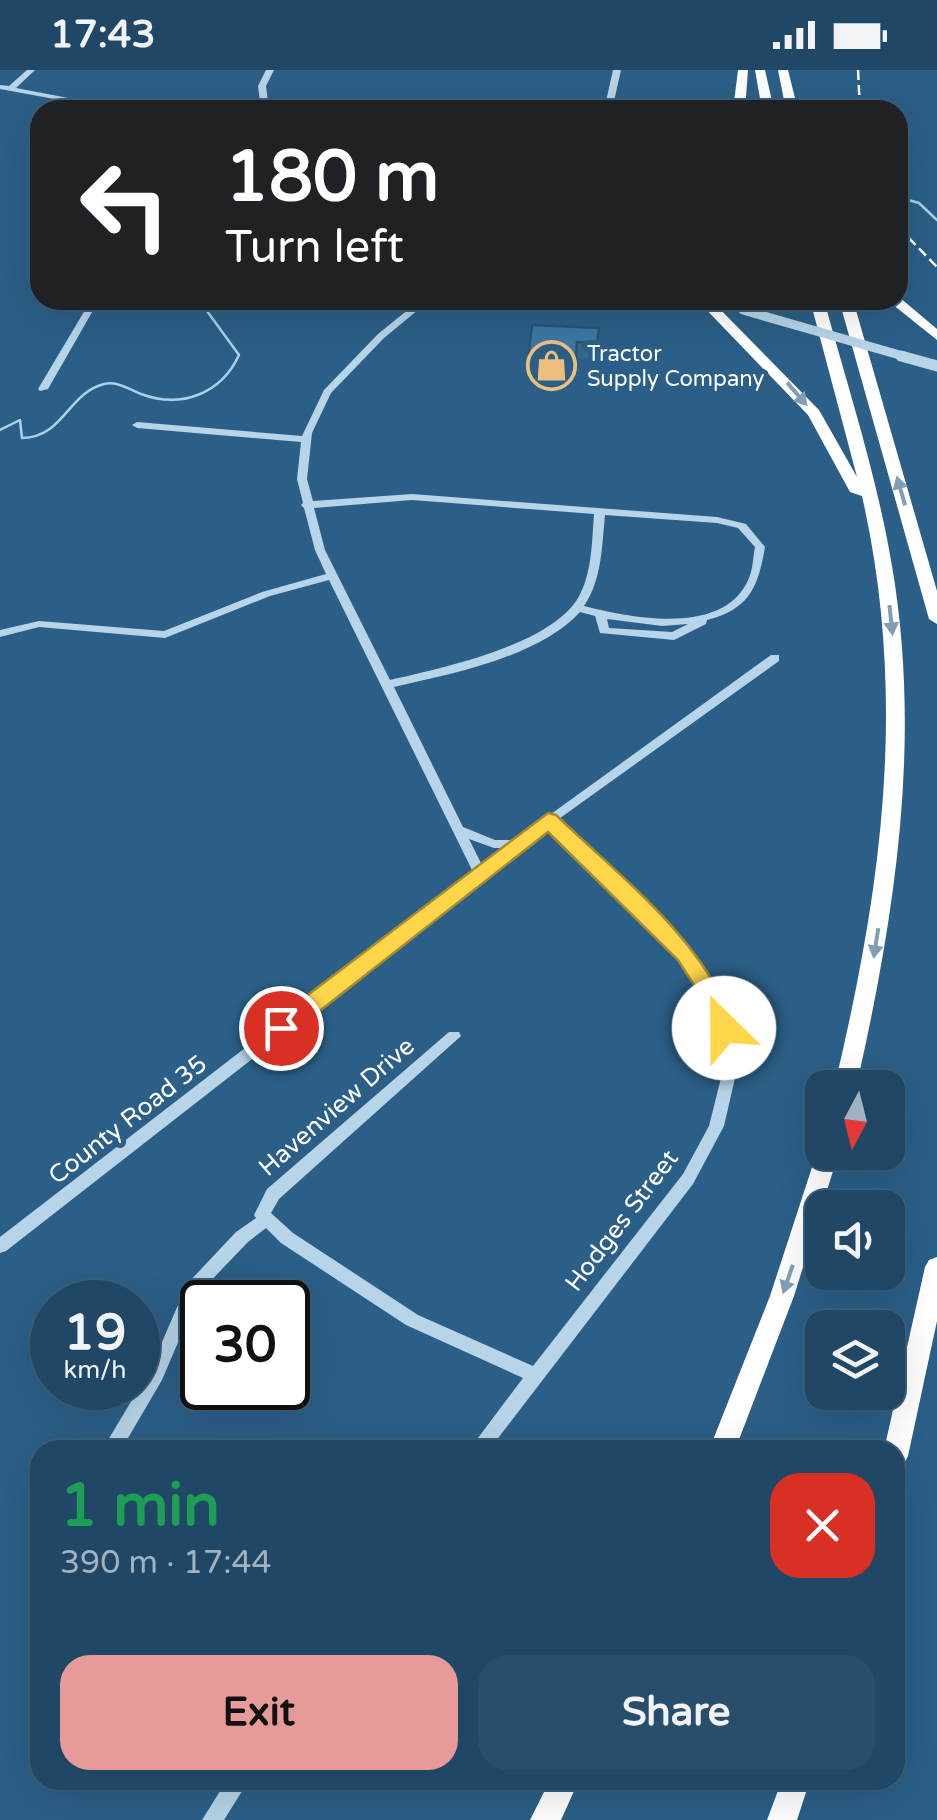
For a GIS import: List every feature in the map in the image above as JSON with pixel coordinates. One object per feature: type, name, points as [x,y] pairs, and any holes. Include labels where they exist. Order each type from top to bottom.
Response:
[{"type":"highway","points":[[740,100],[743,70]]},
{"type":"highway","points":[[760,70],[766,100]]},
{"type":"highway","points":[[783,70],[790,100]]},
{"type":"highway","points":[[715,310],[792,388],[824,428],[860,494],[884,570]]},
{"type":"highway","points":[[819,310],[884,570],[895,668],[891,837],[869,986],[850,1070]]},
{"type":"highway","points":[[849,310],[937,619]]},
{"type":"highway","points":[[906,310],[937,336]]},
{"type":"highway","points":[[726,1440],[782,1296],[822,1170]]},
{"type":"highway","points":[[899,1440],[937,1267]]},
{"type":"highway","points":[[545,1820],[560,1790]]},
{"type":"highway","points":[[782,1820],[792,1790]]},
{"type":"street","points":[[10,88],[32,70]]},
{"type":"street","points":[[264,100],[262,86],[270,70]]},
{"type":"street","points":[[610,100],[617,70]]},
{"type":"street","points":[[0,87],[74,100]]},
{"type":"street","points":[[42,390],[89,310]]},
{"type":"street","points":[[415,310],[337,380],[313,415],[305,439],[302,478],[306,505],[332,576],[480,874]]},
{"type":"street","points":[[743,310],[937,366]]},
{"type":"street","points":[[138,425],[305,439]]},
{"type":"street","points":[[306,505],[376,496],[728,521],[753,535],[760,547],[760,567],[733,610],[661,636],[604,632],[601,614],[576,607]]},
{"type":"street","points":[[386,684],[497,654],[550,631],[585,598],[600,511]]},
{"type":"street","points":[[0,634],[39,624],[165,635],[266,594],[332,576]]},
{"type":"street","name":"County Road 35","points":[[0,1246],[548,820],[775,658]]},
{"type":"street","name":"Hodges Street","points":[[486,1440],[701,1159],[722,1110],[729,1061],[719,1013],[686,954],[548,820]]},
{"type":"street","points":[[458,830],[484,842],[518,844]]},
{"type":"street","name":"Havenview Drive","points":[[118,1440],[156,1375],[193,1289],[242,1237],[266,1220],[263,1211],[273,1194],[454,1036]]},
{"type":"street","points":[[266,1220],[412,1320],[536,1376]]},
{"type":"street","points":[[212,1820],[232,1790]]},
{"type":"building","points":[[532,325],[599,328],[597,343],[577,342],[576,360],[528,358]]},
{"type":"waterway","points":[[908,200],[919,203],[937,220]]},
{"type":"waterway","points":[[0,430],[20,420],[22,438],[36,436],[47,431],[82,396],[109,383],[171,400],[185,399],[211,388],[222,380],[239,355],[206,310]]},
{"type":"railway","points":[[858,70],[860,100]]},
{"type":"railway","points":[[908,237],[937,267]]},
{"type":"place","name":"Tractor Supply Company","points":[[552,366]]},
{"type":"route","points":[[281,1028],[548,820],[686,954],[709,989],[724,1028]]}]
